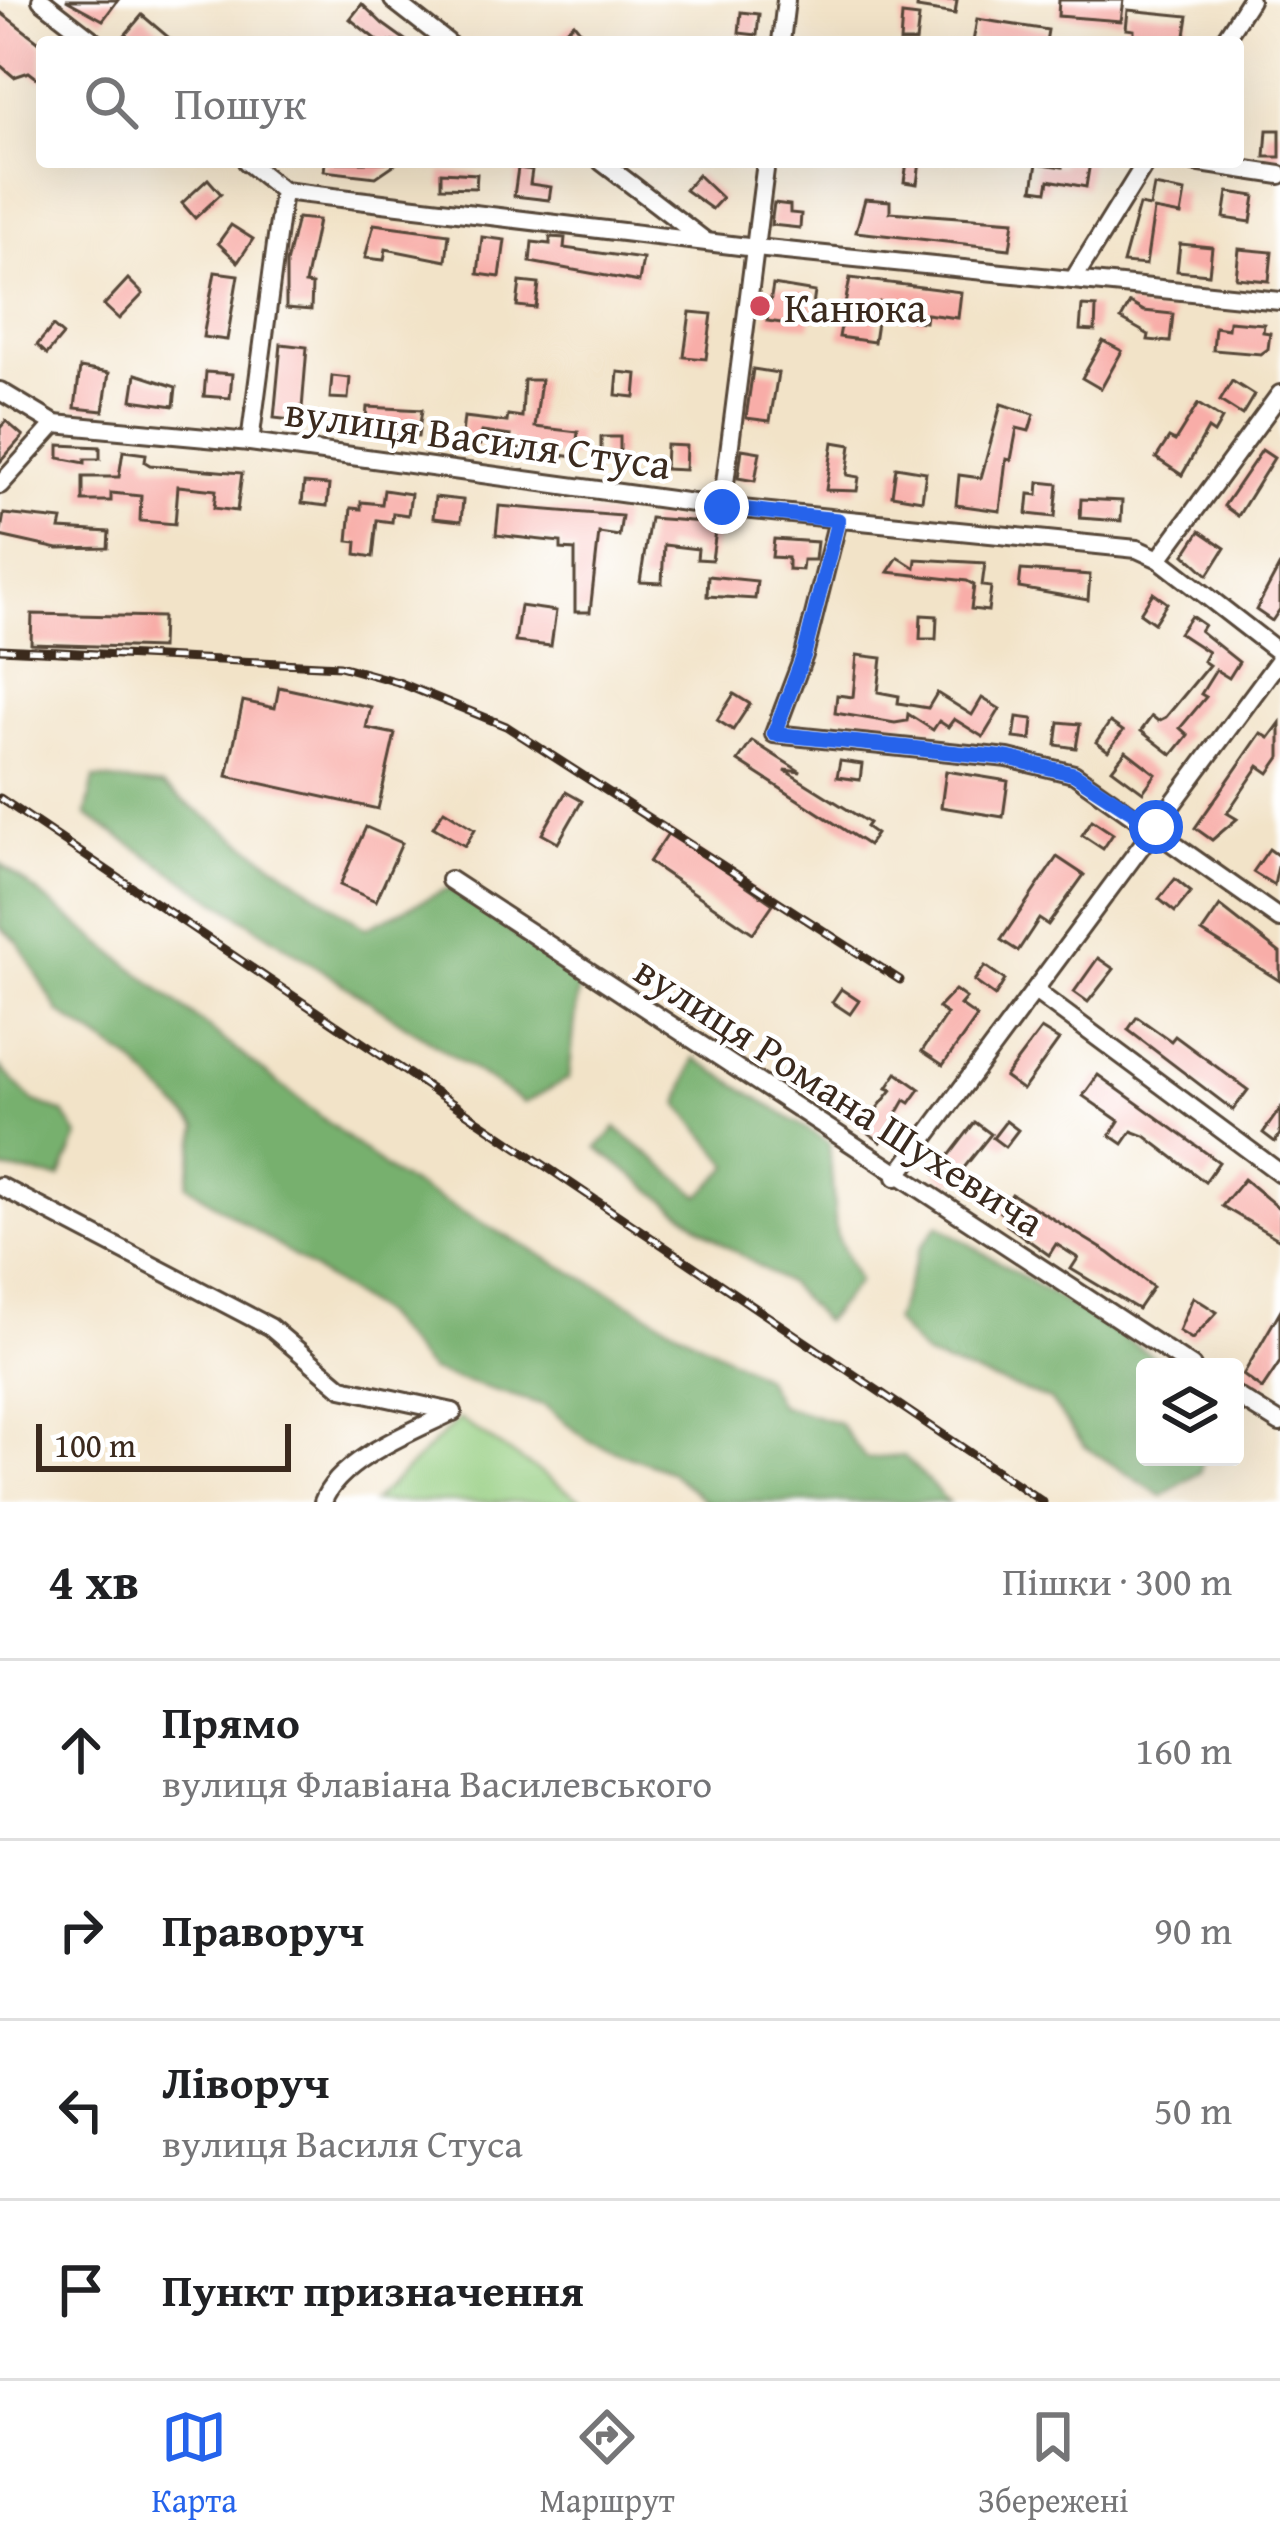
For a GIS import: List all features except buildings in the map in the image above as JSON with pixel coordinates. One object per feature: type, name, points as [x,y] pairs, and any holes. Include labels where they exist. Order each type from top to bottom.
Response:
[{"type":"street","points":[[41,0],[86,36]]},
{"type":"street","points":[[393,0],[439,36]]},
{"type":"street","points":[[782,36],[786,0]]},
{"type":"street","points":[[1226,36],[1250,0]]},
{"type":"street","points":[[255,168],[284,191],[756,248],[1280,302]]},
{"type":"street","points":[[610,168],[704,241]]},
{"type":"street","points":[[722,507],[765,168]]},
{"type":"street","points":[[1073,280],[1142,168]]},
{"type":"street","points":[[1234,168],[1280,175]]},
{"type":"street","points":[[250,442],[284,191]]},
{"type":"street","name":"вулиця Василя Стуса","points":[[0,391],[55,424],[250,442],[722,507],[1137,549],[1159,559],[1280,656]]},
{"type":"street","points":[[1159,559],[1280,394]]},
{"type":"street","points":[[0,485],[55,424]]},
{"type":"street","points":[[838,520],[804,655],[774,734],[1030,763],[1074,774],[1156,827],[1280,919]]},
{"type":"street","points":[[896,1178],[1280,656]]},
{"type":"street","name":"вулиця Романа Шухевича","points":[[450,880],[896,1178],[1178,1358]]},
{"type":"street","points":[[1035,991],[1280,1173]]},
{"type":"street","points":[[0,1186],[270,1327],[342,1388],[453,1412],[373,1451],[326,1492],[322,1502]]},
{"type":"street","points":[[1244,1401],[1280,1423]]},
{"type":"green space","points":[[94,778],[162,786],[366,928],[449,888],[579,981],[569,1078],[524,1103],[86,815]]},
{"type":"green space","points":[[0,863],[393,1174],[764,1377],[779,1405],[839,1423],[866,1459],[904,1456],[948,1502],[707,1502],[669,1471],[589,1441],[544,1405],[430,1371],[380,1314],[187,1185],[198,1127],[132,1061],[59,1012],[18,942],[0,927]]},
{"type":"green space","points":[[694,1058],[829,1143],[836,1233],[858,1282],[824,1322],[788,1284],[720,1242],[597,1148],[616,1128],[700,1196],[730,1166],[679,1104]]},
{"type":"green space","points":[[0,1067],[33,1101],[64,1113],[78,1136],[60,1178],[0,1169]]},
{"type":"green space","points":[[938,1225],[1156,1358],[1136,1358],[1136,1466],[1201,1466],[1200,1472],[1162,1496],[1084,1446],[1050,1400],[926,1357],[894,1322],[920,1248]]},
{"type":"green space","points":[[459,1419],[585,1502],[373,1502]]},
{"type":"railway","points":[[0,649],[340,666],[398,682],[506,726],[900,980]]},
{"type":"railway","points":[[0,798],[1043,1502]]},
{"type":"place","name":"Канюка","points":[[760,306]]},
{"type":"route","points":[[722,507],[838,520],[804,655],[774,734],[1008,758],[1074,774],[1156,827]]}]
